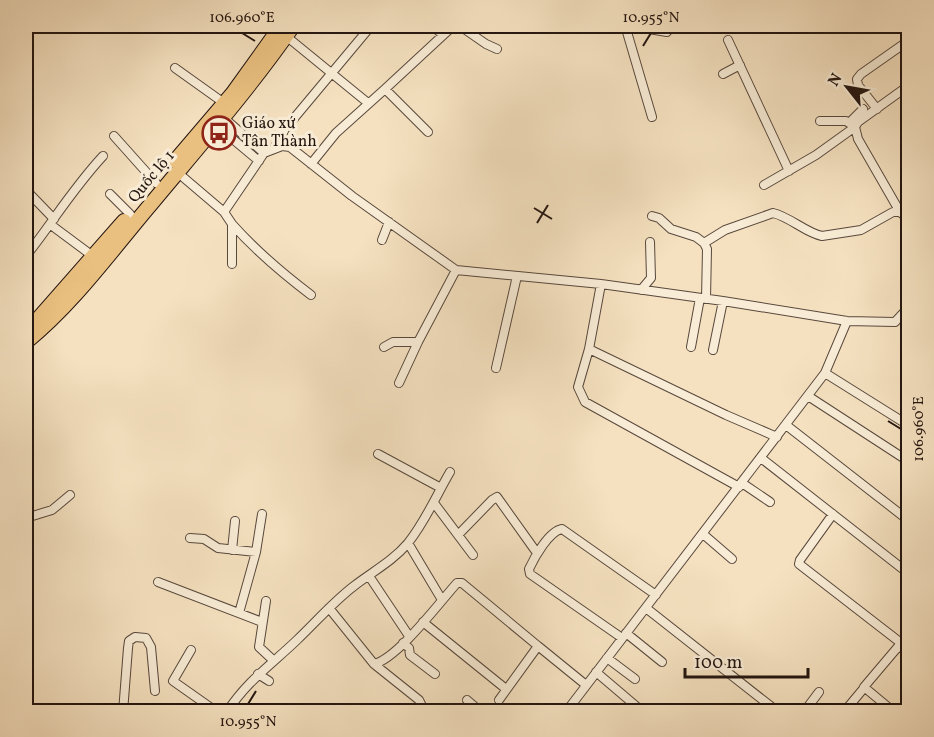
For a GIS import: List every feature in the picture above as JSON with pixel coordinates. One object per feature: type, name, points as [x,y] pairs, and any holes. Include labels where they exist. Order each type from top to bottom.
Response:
[{"type":"highway","name":"Quốc lộ 1","points":[[26,328],[37,320],[94,257],[287,29]]},
{"type":"highway","name":"Quốc lộ 1","points":[[26,342],[46,325],[78,291],[220,122],[264,69],[287,29]]},
{"type":"street","points":[[274,149],[285,129],[371,26]]},
{"type":"street","points":[[433,26],[443,35]]},
{"type":"street","points":[[311,164],[336,133],[453,26]]},
{"type":"street","points":[[460,26],[497,49]]},
{"type":"street","points":[[652,117],[627,32],[631,26],[667,32],[671,26]]},
{"type":"street","points":[[287,29],[368,103]]},
{"type":"street","points":[[728,40],[789,171]]},
{"type":"street","points":[[877,109],[858,85],[857,80],[861,74],[909,41]]},
{"type":"street","points":[[723,74],[740,65]]},
{"type":"street","points":[[175,68],[224,103]]},
{"type":"street","points":[[764,185],[816,154],[852,125],[909,86]]},
{"type":"street","points":[[385,89],[428,132]]},
{"type":"street","points":[[852,125],[863,109]]},
{"type":"street","points":[[820,121],[843,121],[852,125],[858,140],[900,212],[909,219]]},
{"type":"street","points":[[220,122],[264,153]]},
{"type":"street","points":[[220,122],[259,161]]},
{"type":"street","points":[[114,136],[156,183]]},
{"type":"street","points":[[224,212],[264,153],[282,146],[290,147],[456,270],[601,284],[847,321],[895,322],[909,308]]},
{"type":"street","points":[[26,256],[75,188],[103,156]]},
{"type":"street","points":[[177,172],[224,212],[232,224],[275,268],[311,295]]},
{"type":"street","points":[[26,190],[52,222],[94,257]]},
{"type":"street","points":[[110,194],[130,214]]},
{"type":"street","points":[[704,243],[725,230],[772,213],[800,225],[815,235],[822,236],[861,230],[893,212],[900,212]]},
{"type":"street","points":[[652,216],[659,218],[670,229],[696,237],[704,243],[707,249],[703,298],[691,347]]},
{"type":"street","points":[[382,240],[389,222]]},
{"type":"street","points":[[232,224],[232,264]]},
{"type":"street","points":[[641,290],[651,278],[650,242]]},
{"type":"street","points":[[399,383],[456,270]]},
{"type":"street","points":[[496,368],[517,276]]},
{"type":"street","points":[[601,284],[589,349],[578,387],[585,402],[770,502]]},
{"type":"street","points":[[713,350],[723,301]]},
{"type":"street","points":[[566,711],[825,373],[847,321]]},
{"type":"street","points":[[384,347],[393,342],[418,342]]},
{"type":"street","points":[[589,349],[777,437]]},
{"type":"street","points":[[825,373],[909,425]]},
{"type":"street","points":[[808,396],[909,461]]},
{"type":"street","points":[[786,425],[909,520]]},
{"type":"street","points":[[378,454],[441,488]]},
{"type":"street","points":[[761,458],[909,573]]},
{"type":"street","points":[[227,711],[258,674],[329,608],[408,543],[434,503],[450,472]]},
{"type":"street","points":[[26,518],[52,510],[70,495]]},
{"type":"street","points":[[459,535],[497,497],[537,553]]},
{"type":"street","points":[[434,503],[473,555]]},
{"type":"street","points":[[238,613],[256,552],[262,514]]},
{"type":"street","points":[[834,514],[800,560],[800,564],[909,653]]},
{"type":"street","points":[[232,550],[234,521]]},
{"type":"street","points":[[656,595],[562,529],[555,532],[537,553],[529,569],[530,574],[662,662]]},
{"type":"street","points":[[703,534],[732,559]]},
{"type":"street","points":[[190,538],[201,538],[218,548],[256,552]]},
{"type":"street","points":[[408,543],[442,600]]},
{"type":"street","points":[[369,576],[406,639],[410,655],[435,674]]},
{"type":"street","points":[[158,582],[262,622]]},
{"type":"street","points":[[374,664],[384,660],[423,622],[457,583],[462,583],[586,685]]},
{"type":"street","points":[[266,601],[259,647],[273,660]]},
{"type":"street","points":[[329,608],[374,664],[419,700],[422,706],[419,711]]},
{"type":"street","points":[[646,608],[778,711]]},
{"type":"street","points":[[423,622],[506,690]]},
{"type":"street","points":[[844,711],[909,635]]},
{"type":"street","points":[[123,711],[129,641],[135,637],[146,638],[151,647],[155,691]]},
{"type":"street","points":[[499,700],[538,646]]},
{"type":"street","points":[[191,650],[173,681],[217,711]]},
{"type":"street","points":[[608,658],[635,679]]},
{"type":"street","points":[[596,672],[643,711]]},
{"type":"street","points":[[258,674],[269,681]]},
{"type":"street","points":[[864,688],[894,711]]},
{"type":"street","points":[[804,711],[819,692]]},
{"type":"street","points":[[467,700],[481,711]]},
{"type":"place","name":"Giáo xứ Tân Thành","points":[[219,133]]}]
